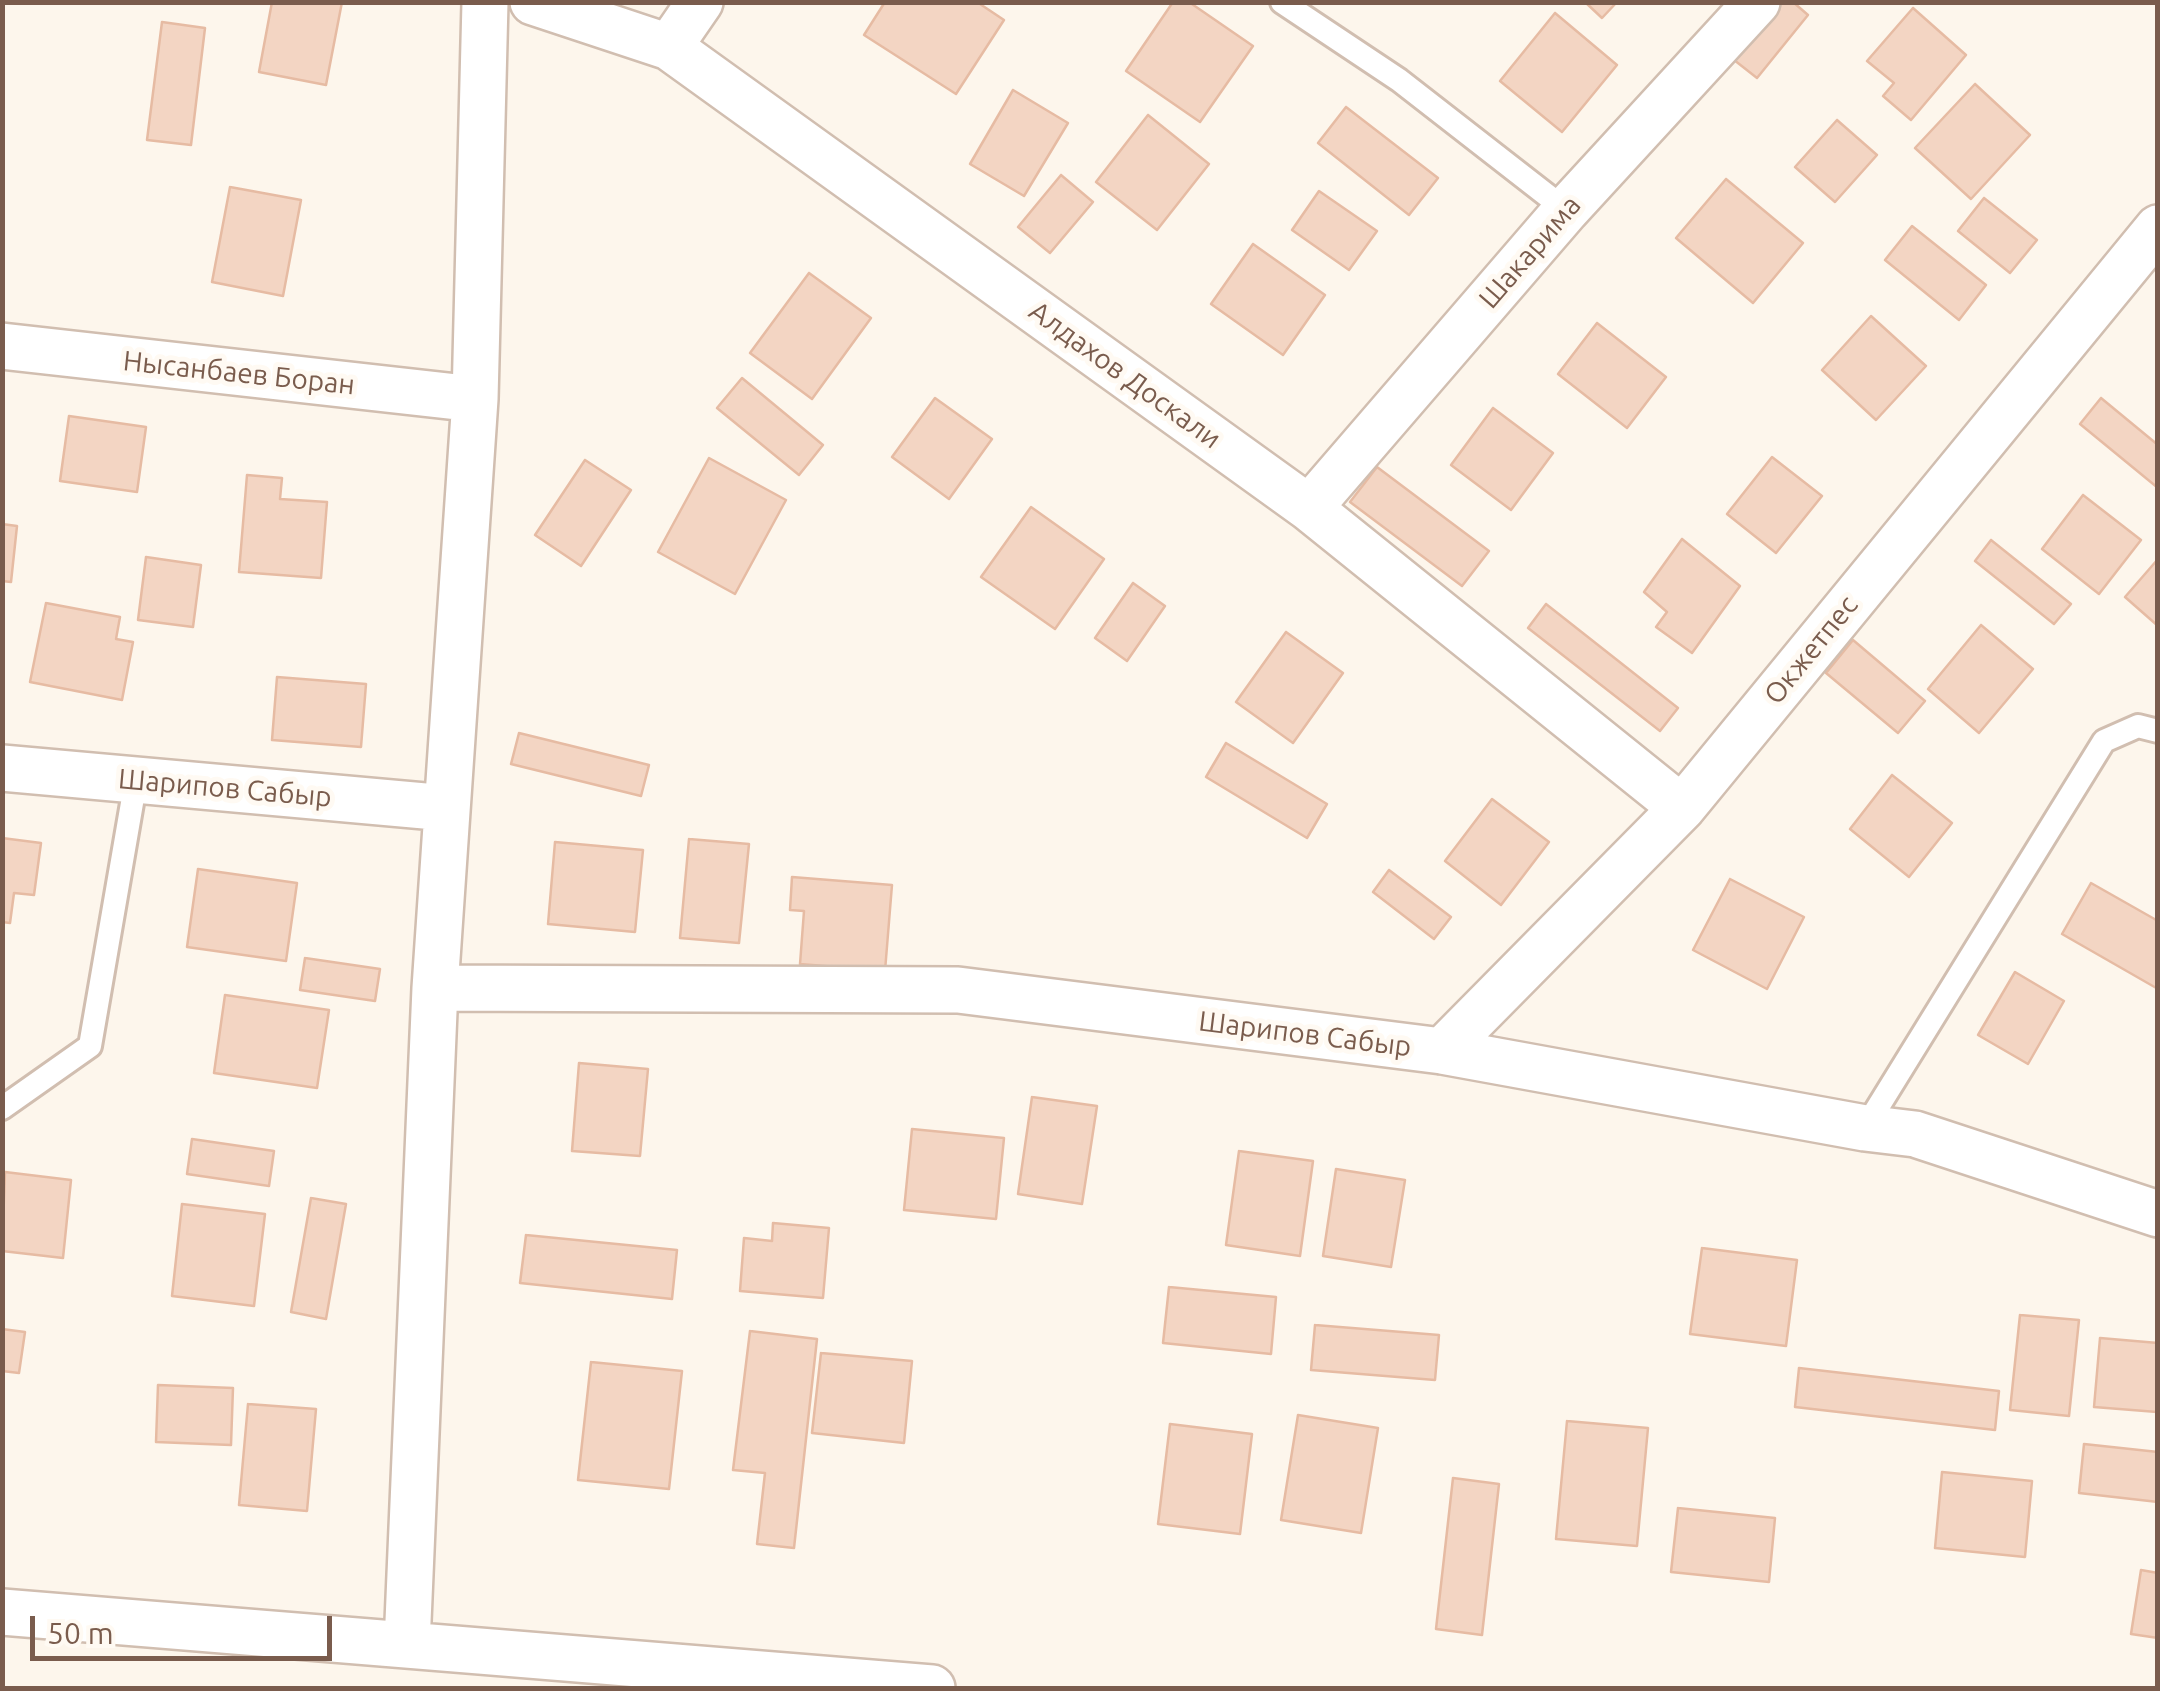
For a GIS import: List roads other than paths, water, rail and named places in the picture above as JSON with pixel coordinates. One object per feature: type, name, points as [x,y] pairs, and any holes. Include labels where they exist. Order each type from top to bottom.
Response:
[{"type":"street","points":[[407,1646],[435,988],[475,399],[485,2]]},
{"type":"street","name":"Алдахов Доскали","points":[[533,2],[669,47],[1309,508],[1682,808]]},
{"type":"street","points":[[669,47],[700,2]]},
{"type":"street","name":"Шакарима","points":[[1309,508],[1566,210],[1757,2]]},
{"type":"street","name":"Окжетпес","points":[[1442,1052],[1682,808],[2158,228]]},
{"type":"street","name":"Нысанбаев Боран","points":[[2,346],[475,399]]},
{"type":"street","name":"Шарипов Сабыр","points":[[2,768],[446,808]]},
{"type":"street","name":"Шарипов Сабыр","points":[[435,988],[958,990],[1442,1052],[1914,1134],[2158,1214]]},
{"type":"street","points":[[2,1612],[932,1688]]},
{"type":"lane","points":[[1282,2],[1398,80],[1566,210]]},
{"type":"lane","points":[[1865,1128],[2104,741],[2138,726],[2158,731]]},
{"type":"lane","points":[[2,1108],[90,1046],[136,780]]}]
